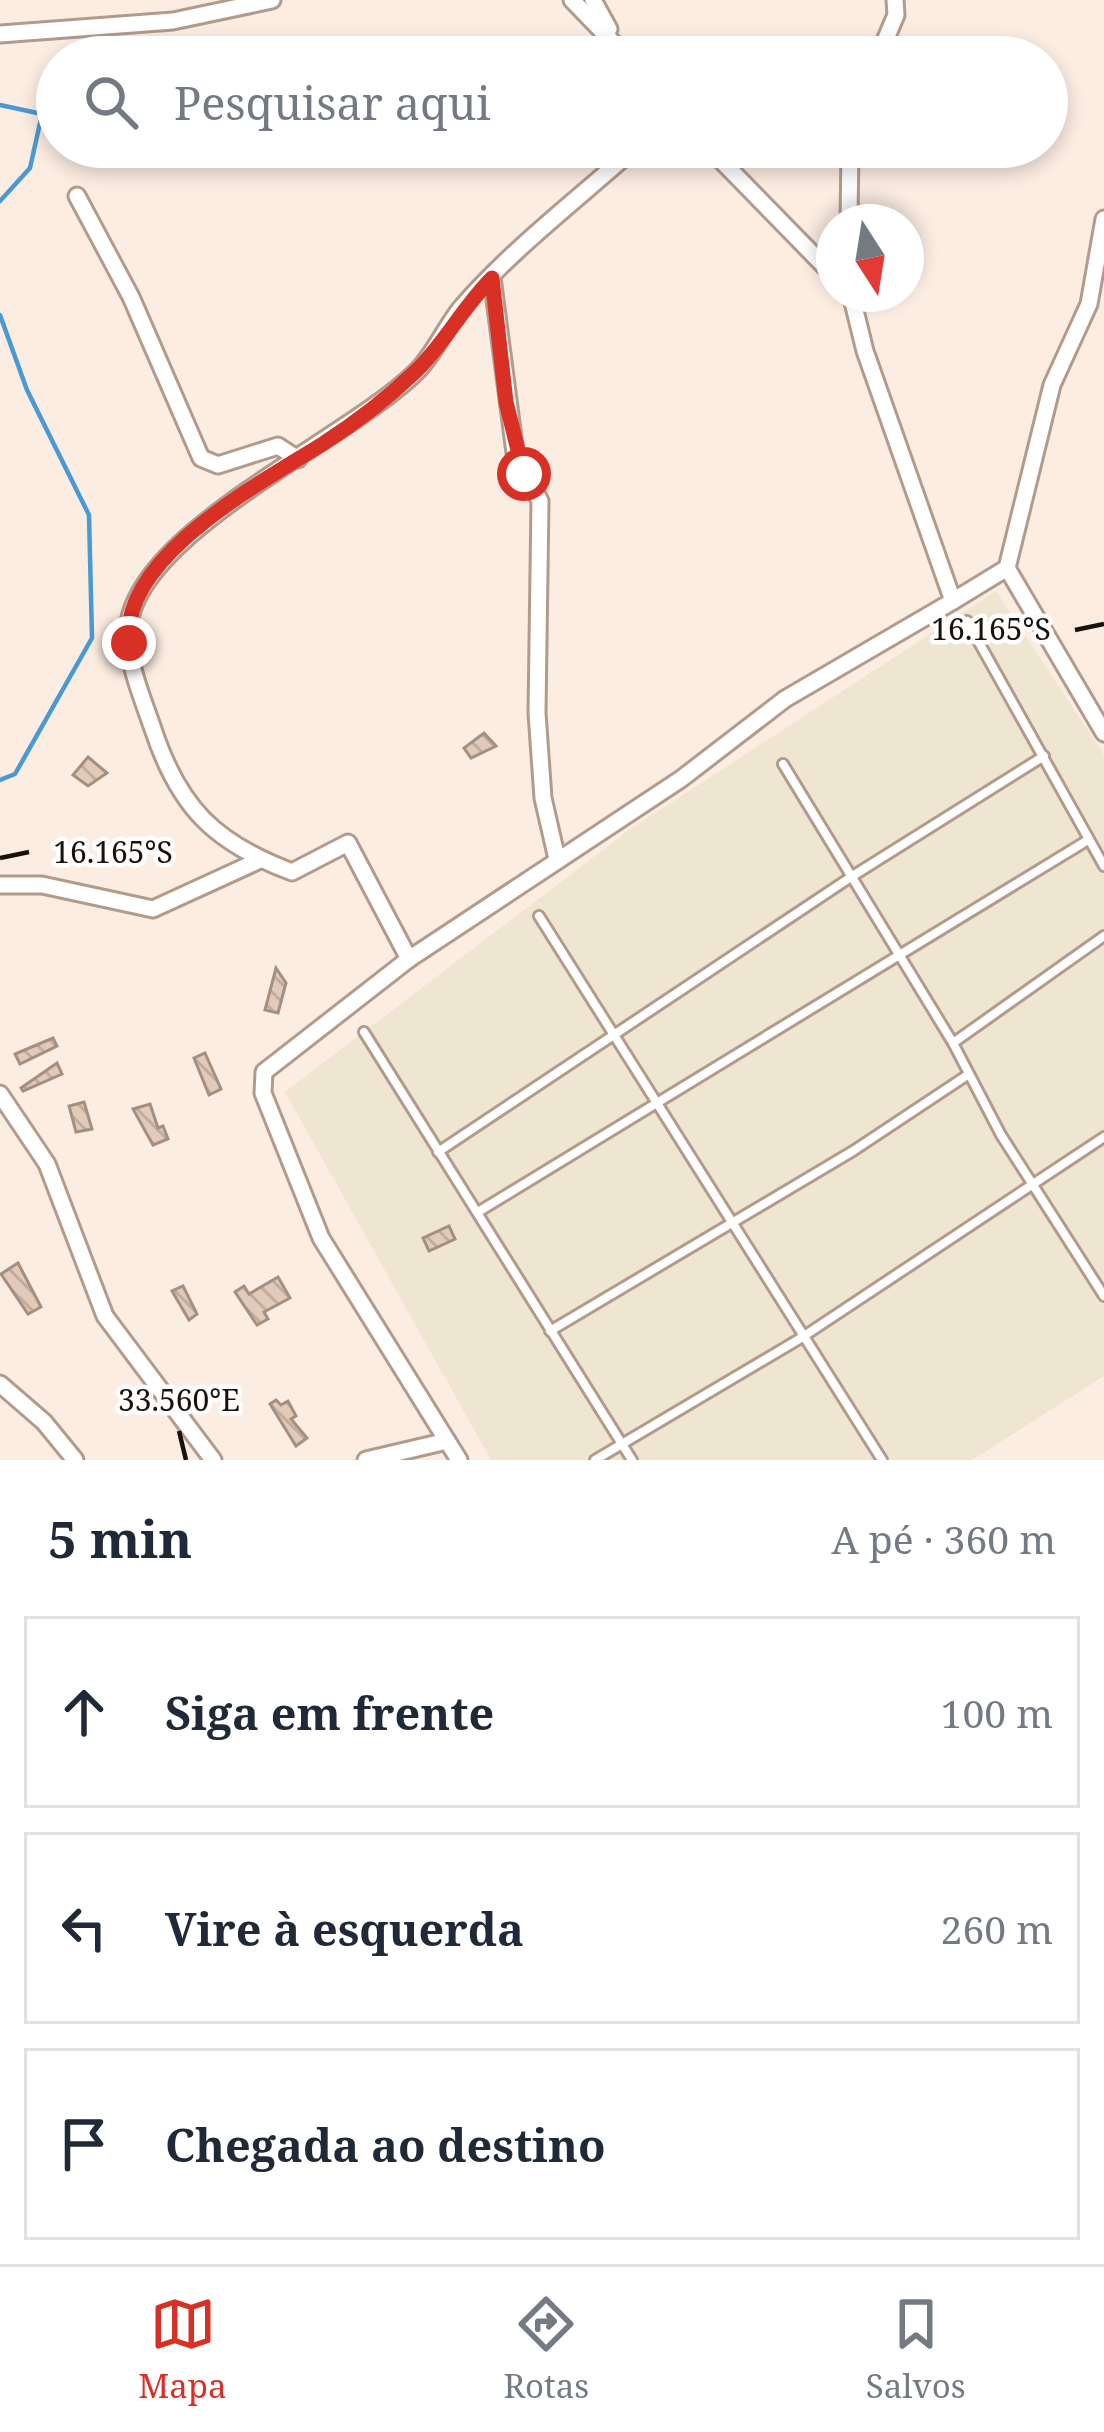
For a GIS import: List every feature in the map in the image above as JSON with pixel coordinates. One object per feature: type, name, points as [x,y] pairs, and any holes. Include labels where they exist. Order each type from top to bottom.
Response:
[{"type":"street","points":[[1,34],[173,21],[272,0]]},
{"type":"street","points":[[572,0],[608,36]]},
{"type":"street","points":[[593,0],[614,36]]},
{"type":"street","points":[[887,36],[896,15],[896,0]]},
{"type":"street","points":[[410,959],[348,843],[339,843],[292,872],[260,860],[202,824],[158,746],[128,632],[142,596],[170,552],[223,507],[298,459],[420,368],[460,309],[613,168]]},
{"type":"street","points":[[729,168],[816,258]]},
{"type":"street","points":[[849,204],[850,168]]},
{"type":"street","points":[[77,196],[130,297],[201,458],[218,465],[278,446],[298,459]]},
{"type":"street","points":[[1104,225],[1089,304],[1052,385],[1007,568],[1104,733]]},
{"type":"street","points":[[492,278],[515,453],[540,500],[537,713],[543,798],[557,859]]},
{"type":"street","points":[[856,312],[953,601]]},
{"type":"street","points":[[459,1460],[321,1238],[261,1082],[264,1072],[410,959],[681,779],[784,699],[1007,568]]},
{"type":"street","points":[[0,885],[42,885],[153,909],[260,860]]},
{"type":"street","points":[[0,1094],[47,1164],[105,1316],[213,1460]]},
{"type":"street","points":[[0,1384],[44,1422],[75,1460]]},
{"type":"street","points":[[366,1460],[447,1441]]},
{"type":"lane","points":[[967,621],[1104,866]]},
{"type":"lane","points":[[438,1152],[851,877],[1044,756]]},
{"type":"lane","points":[[783,764],[953,1043],[1000,1135],[1034,1180],[1104,1296]]},
{"type":"lane","points":[[478,1212],[1088,840]]},
{"type":"lane","points":[[539,916],[882,1460]]},
{"type":"lane","points":[[953,1043],[1104,936]]},
{"type":"lane","points":[[364,1032],[632,1460]]},
{"type":"lane","points":[[550,1331],[969,1074]]},
{"type":"lane","points":[[595,1460],[801,1338],[1104,1137]]},
{"type":"shaded area","points":[[996,591],[1104,755],[1104,1376],[972,1460],[491,1460],[285,1092],[629,830]]},
{"type":"building","points":[[484,733],[496,746],[471,758],[464,748]]},
{"type":"building","points":[[88,757],[107,773],[88,786],[73,775]]},
{"type":"building","points":[[276,968],[286,983],[278,1013],[265,1010]]},
{"type":"building","points":[[53,1038],[57,1046],[20,1064],[15,1054]]},
{"type":"building","points":[[205,1053],[221,1089],[209,1095],[194,1058]]},
{"type":"building","points":[[57,1063],[62,1074],[23,1091],[21,1088]]},
{"type":"building","points":[[84,1102],[92,1129],[76,1132],[69,1106]]},
{"type":"building","points":[[150,1104],[158,1128],[163,1126],[168,1139],[153,1145],[133,1109]]},
{"type":"building","points":[[449,1226],[455,1239],[429,1251],[423,1238]]},
{"type":"building","points":[[18,1263],[41,1307],[28,1314],[1,1274]]},
{"type":"building","points":[[278,1277],[290,1298],[264,1312],[268,1319],[257,1325],[235,1292],[244,1286],[249,1294]]},
{"type":"building","points":[[183,1286],[197,1314],[189,1320],[172,1291]]},
{"type":"building","points":[[276,1400],[281,1405],[288,1401],[296,1416],[291,1419],[307,1438],[296,1446],[270,1404]]},
{"type":"waterway","points":[[0,105],[36,113]]},
{"type":"waterway","points":[[0,201],[30,168],[36,141]]},
{"type":"waterway","points":[[0,315],[27,390],[89,515],[92,638],[15,774],[0,780]]},
{"type":"route","points":[[129,643],[130,619],[170,552],[206,519],[326,442],[420,368],[460,309],[492,278],[506,402],[515,453],[524,474]]}]
